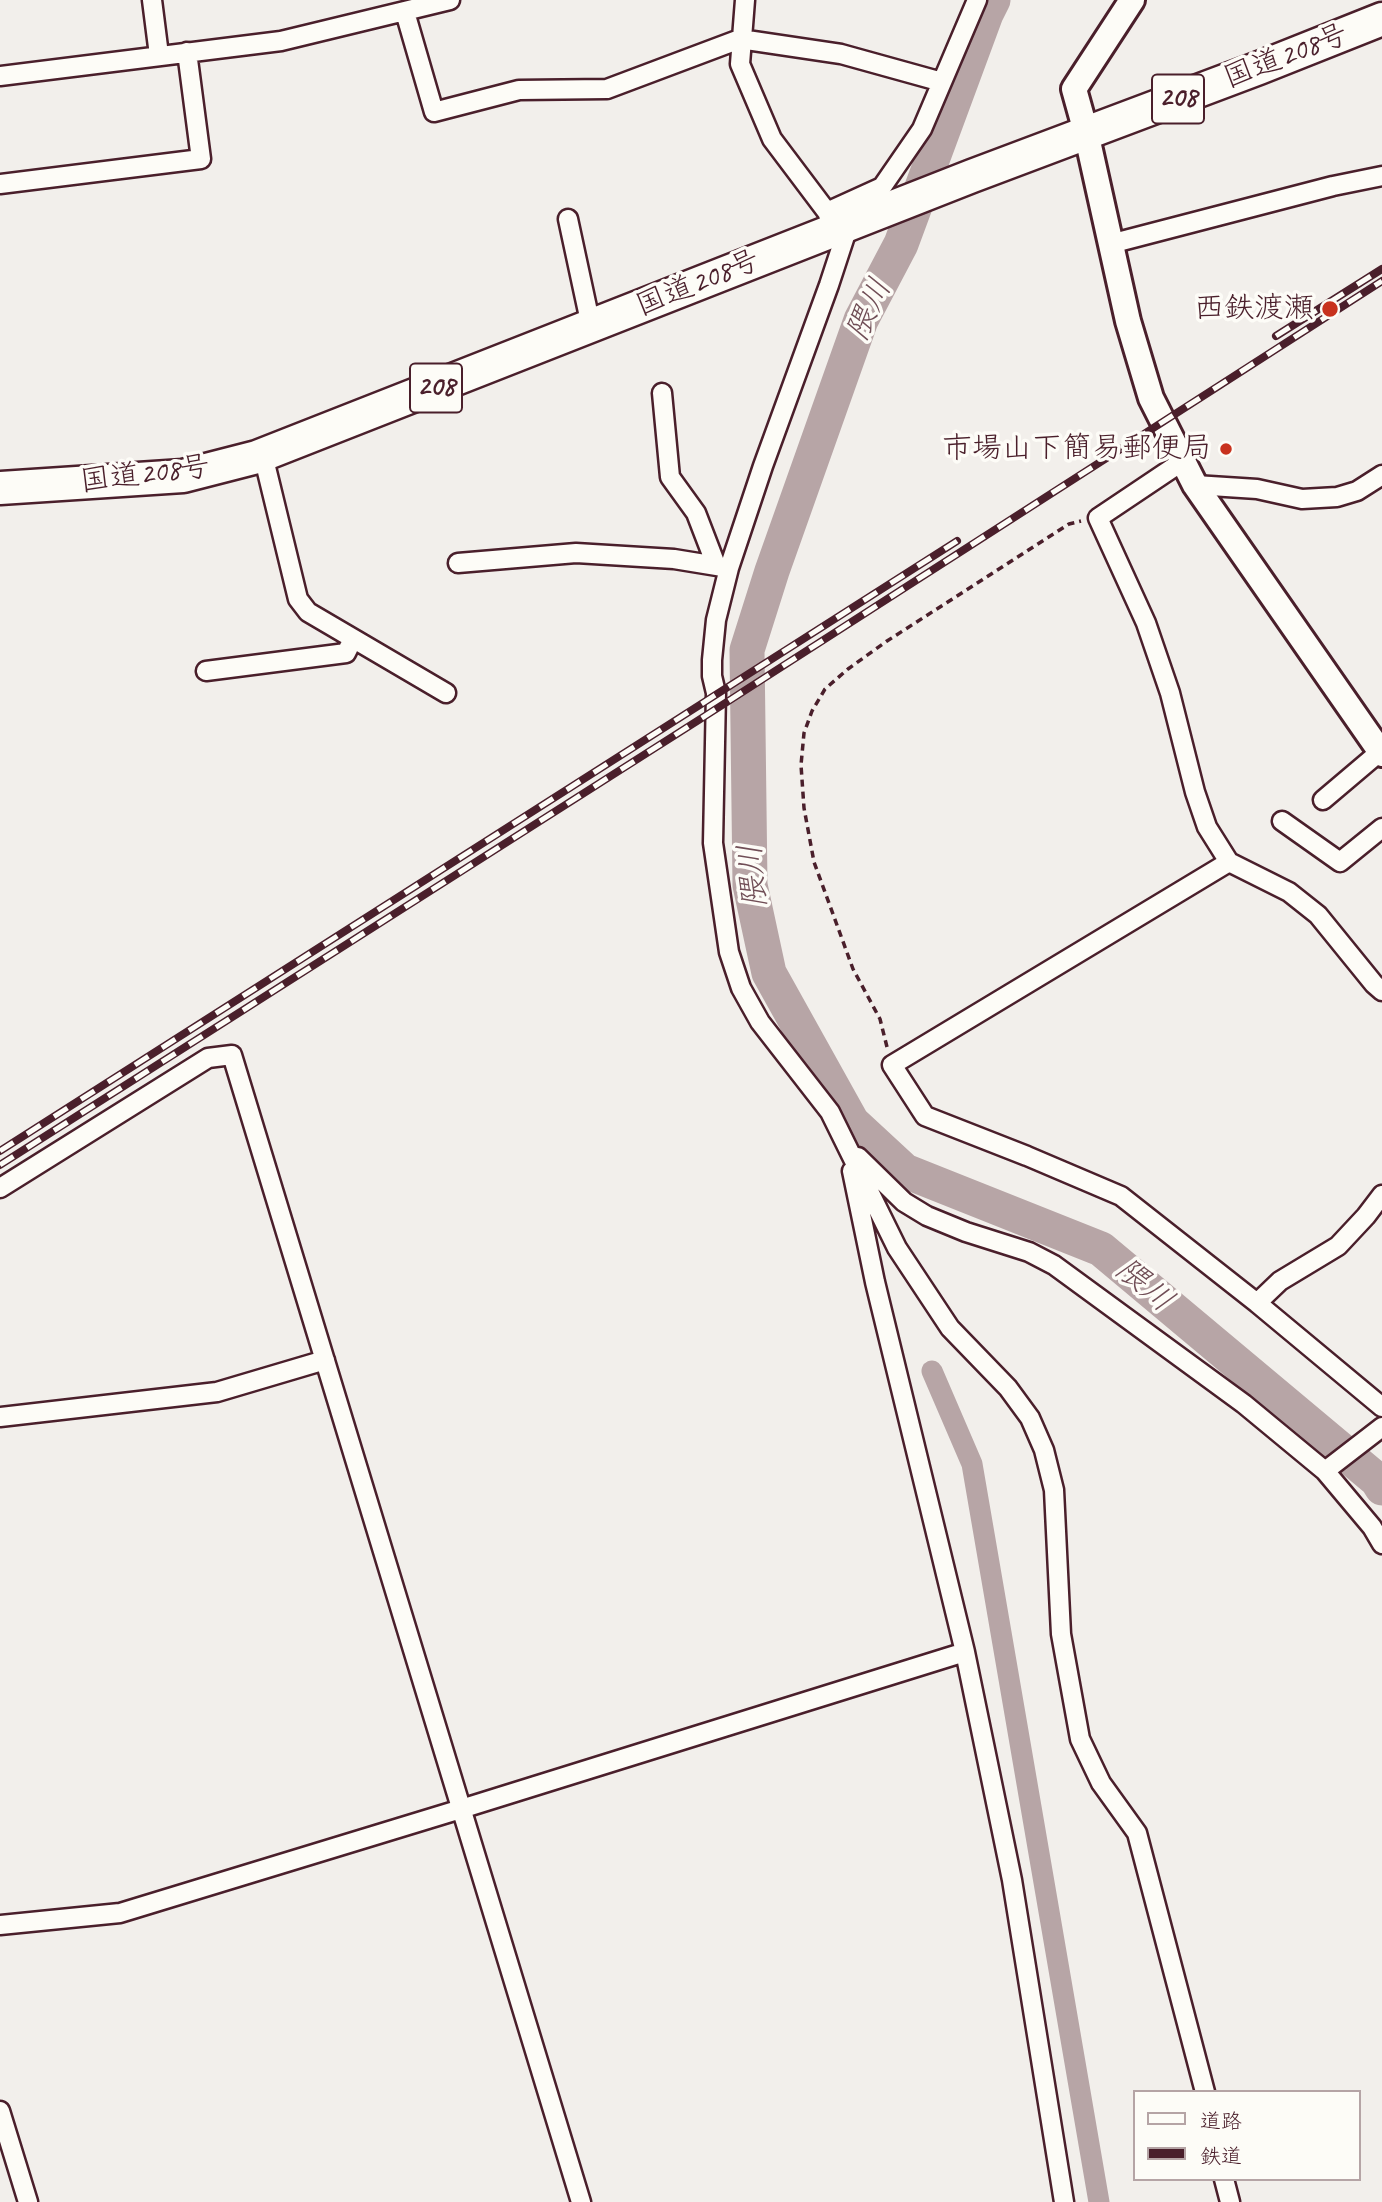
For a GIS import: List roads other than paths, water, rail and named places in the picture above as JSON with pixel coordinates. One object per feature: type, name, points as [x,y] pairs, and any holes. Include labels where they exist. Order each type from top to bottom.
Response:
[{"type":"highway","name":"国道208号","points":[[0,488],[183,476],[263,456],[591,326],[841,222],[972,176],[1382,19]]},
{"type":"street","points":[[152,0],[159,55]]},
{"type":"street","points":[[0,76],[281,41],[450,0]]},
{"type":"street","points":[[745,0],[740,64],[772,139],[841,222]]},
{"type":"street","points":[[977,0],[922,129],[882,187],[841,222],[829,285],[763,466],[722,566],[712,676],[716,693],[713,843],[729,952],[741,989],[760,1022],[830,1112],[897,1248],[950,1328],[1008,1388],[1030,1418],[1044,1450],[1054,1490],[1061,1634],[1080,1739],[1101,1783],[1137,1833],[1204,2090]]},
{"type":"street","points":[[1132,0],[1074,89],[1128,321],[1150,398],[1195,485],[1381,751],[1323,800]]},
{"type":"street","points":[[405,12],[434,111],[519,90],[607,89],[740,39],[841,54],[942,82]]},
{"type":"street","points":[[0,184],[201,159],[187,52]]},
{"type":"street","points":[[1110,244],[1333,186],[1382,176]]},
{"type":"street","points":[[568,219],[591,326]]},
{"type":"street","points":[[662,393],[670,477],[696,513],[722,566]]},
{"type":"street","points":[[263,456],[298,599],[308,612],[446,693]]},
{"type":"street","points":[[1183,461],[1098,518],[1150,635],[1170,693],[1195,792],[1207,827],[1229,862],[1289,892],[1318,915],[1374,984],[1382,990]]},
{"type":"street","points":[[1195,485],[1257,489],[1302,499],[1337,497],[1357,491],[1382,475]]},
{"type":"street","points":[[458,562],[576,553],[674,559],[722,566]]},
{"type":"street","points":[[206,671],[346,653],[354,639]]},
{"type":"street","points":[[1282,821],[1340,862],[1382,828]]},
{"type":"street","points":[[1229,862],[892,1065],[925,1116],[1121,1196],[1257,1303],[1382,1407]]},
{"type":"street","points":[[0,1188],[208,1058],[232,1055],[581,2202]]},
{"type":"street","points":[[848,1147],[904,1202],[927,1216],[966,1232],[1029,1252],[1054,1265],[1331,1467],[1382,1544]]},
{"type":"street","points":[[848,1147],[876,1282],[965,1652],[1012,1880],[1064,2202]]},
{"type":"street","points":[[1257,1303],[1280,1281],[1338,1246],[1382,1195]]},
{"type":"street","points":[[0,1417],[217,1392],[325,1360]]},
{"type":"street","points":[[1331,1467],[1382,1427]]},
{"type":"street","points":[[0,1925],[120,1913],[461,1810],[965,1652]]},
{"type":"street","points":[[0,2111],[28,2202]]},
{"type":"street","points":[[1225,2181],[1230,2202]]},
{"type":"waterway","name":"隈川","points":[[993,0],[901,244],[861,320],[772,571],[747,650],[750,885],[769,973],[852,1122],[905,1171],[1101,1249],[1377,1480],[1382,1488]]},
{"type":"waterway","points":[[932,1371],[972,1464],[1099,2202]]},
{"type":"railway","points":[[1276,336],[1382,269]]},
{"type":"railway","points":[[0,1165],[1382,281]]},
{"type":"railway","points":[[0,1151],[957,541]]},
{"type":"place","name":"西鉄渡瀬","points":[[1330,309]]},
{"type":"place","name":"市場山下簡易郵便局","points":[[1226,449]]}]
